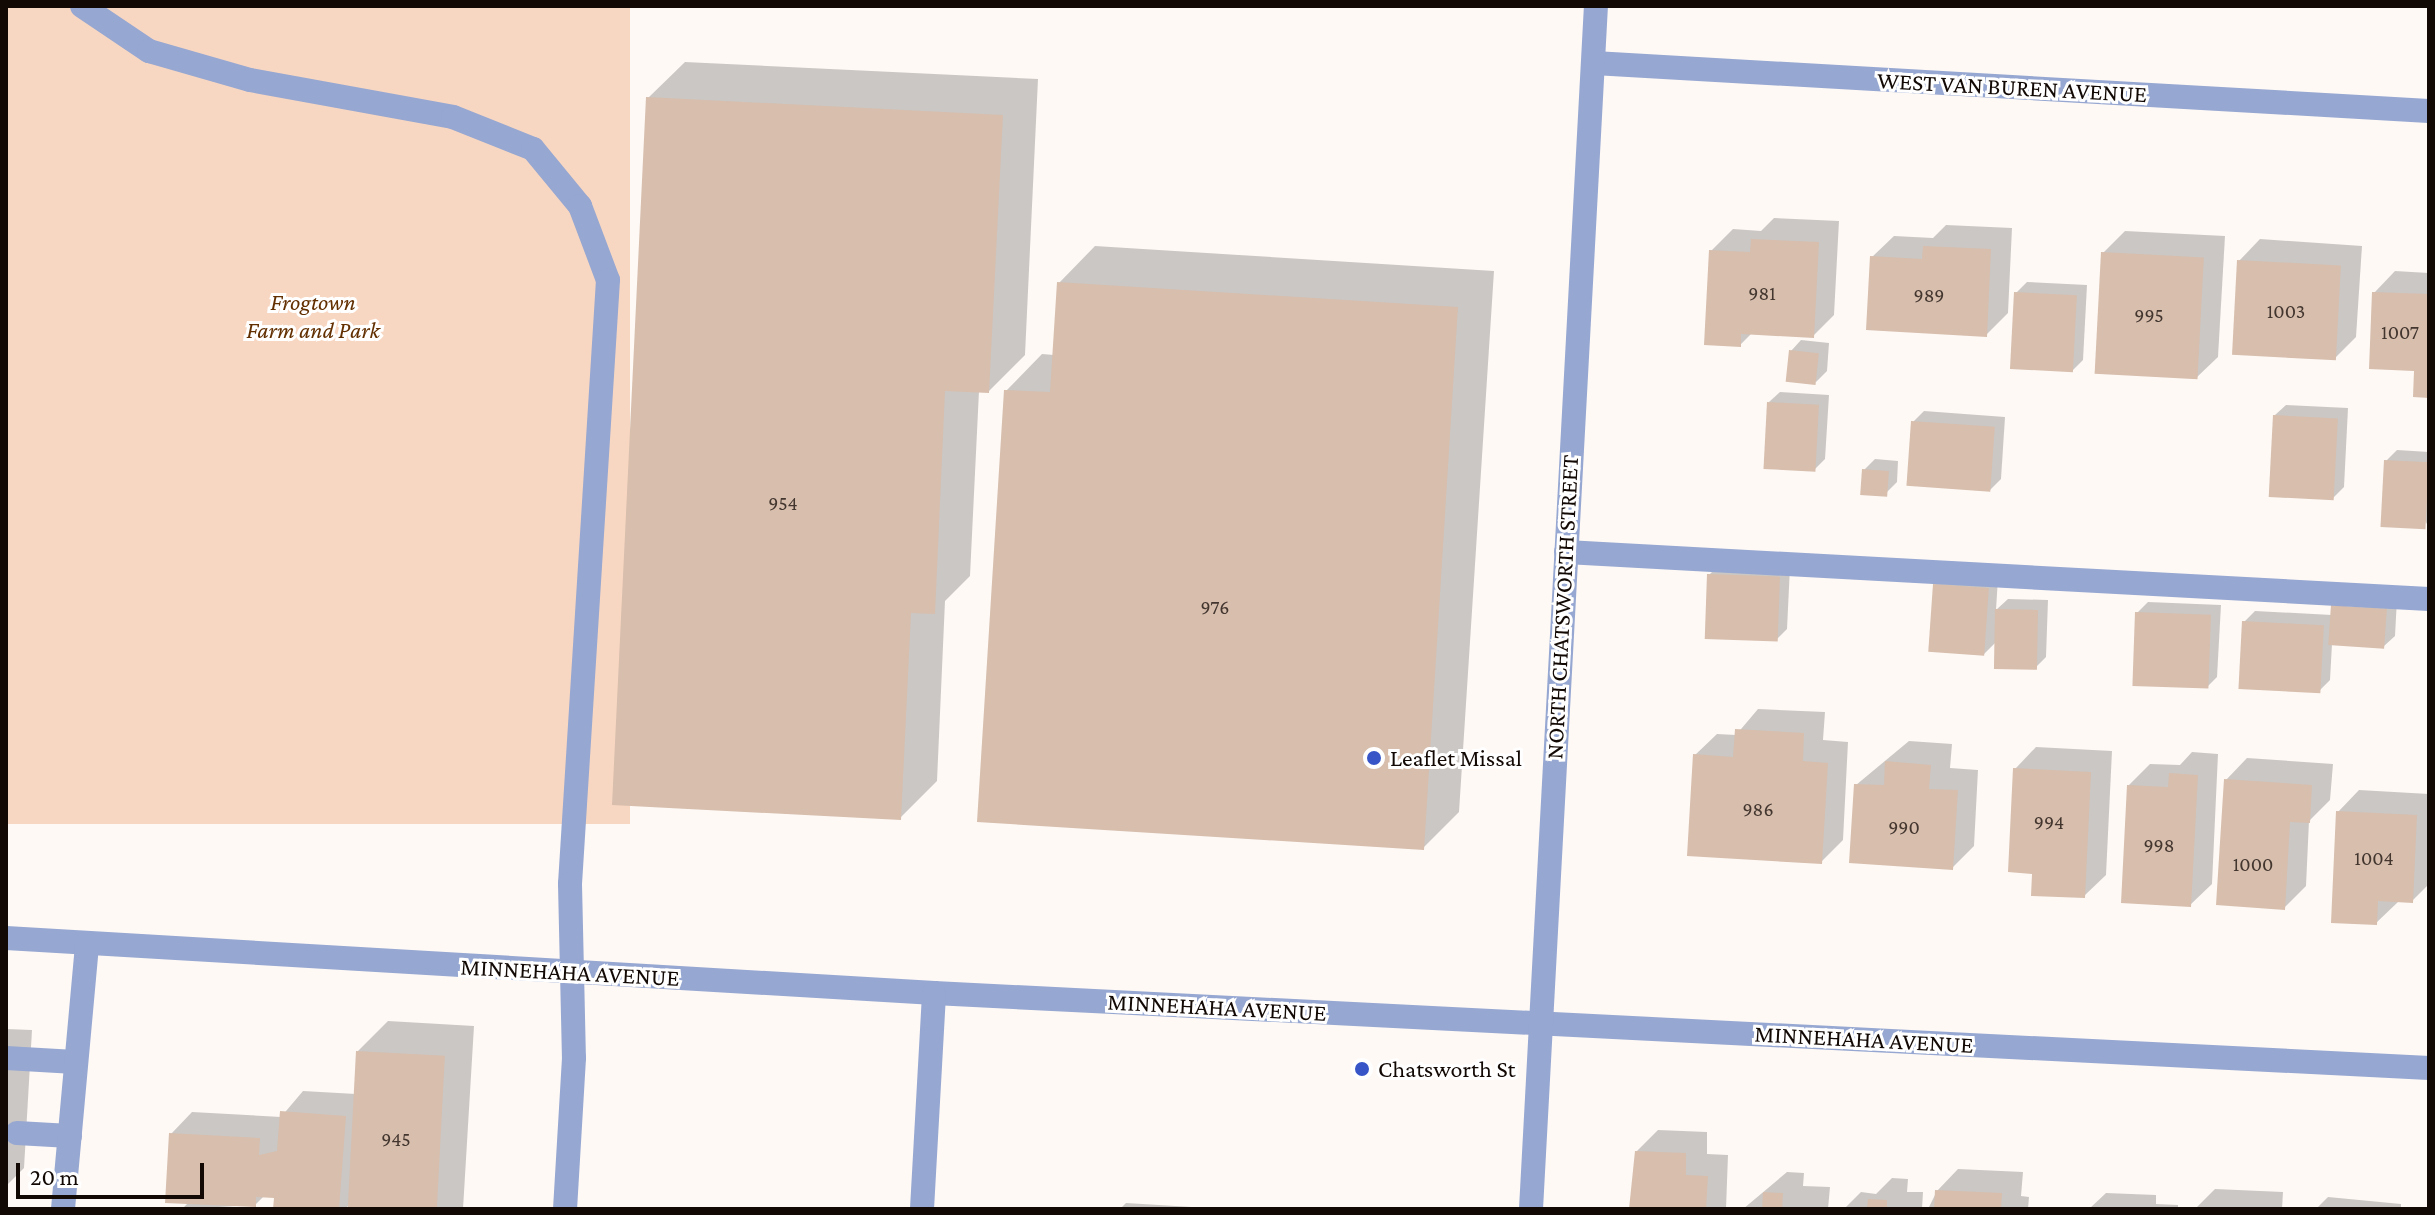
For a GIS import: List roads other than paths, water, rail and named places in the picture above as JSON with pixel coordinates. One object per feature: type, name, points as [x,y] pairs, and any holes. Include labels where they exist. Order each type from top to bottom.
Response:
[{"type":"street","points":[[82,6],[149,51],[250,80],[453,117],[533,149],[580,206],[608,280],[570,884],[574,1058],[565,1209]]},
{"type":"street","name":"NORTH CHATSWORTH STREET","points":[[1531,1209],[1596,6]]},
{"type":"street","name":"WEST VAN BUREN AVENUE","points":[[1594,63],[2429,111]]},
{"type":"street","points":[[1566,552],[2429,599]]},
{"type":"street","name":"MINNEHAHA AVENUE","points":[[6,938],[934,993],[2429,1068]]},
{"type":"street","points":[[63,1209],[87,943]]},
{"type":"street","points":[[922,1209],[934,993]]},
{"type":"street","points":[[6,1058],[75,1062]]},
{"type":"street","points":[[17,1133],[70,1136]]},
{"type":"place","name":"Leaflet Missal","points":[[1374,758]]},
{"type":"place","name":"Chatsworth St","points":[[1362,1069]]},
{"type":"park label","name":"Frogtown Farm and Park","points":[[313,316]]}]
